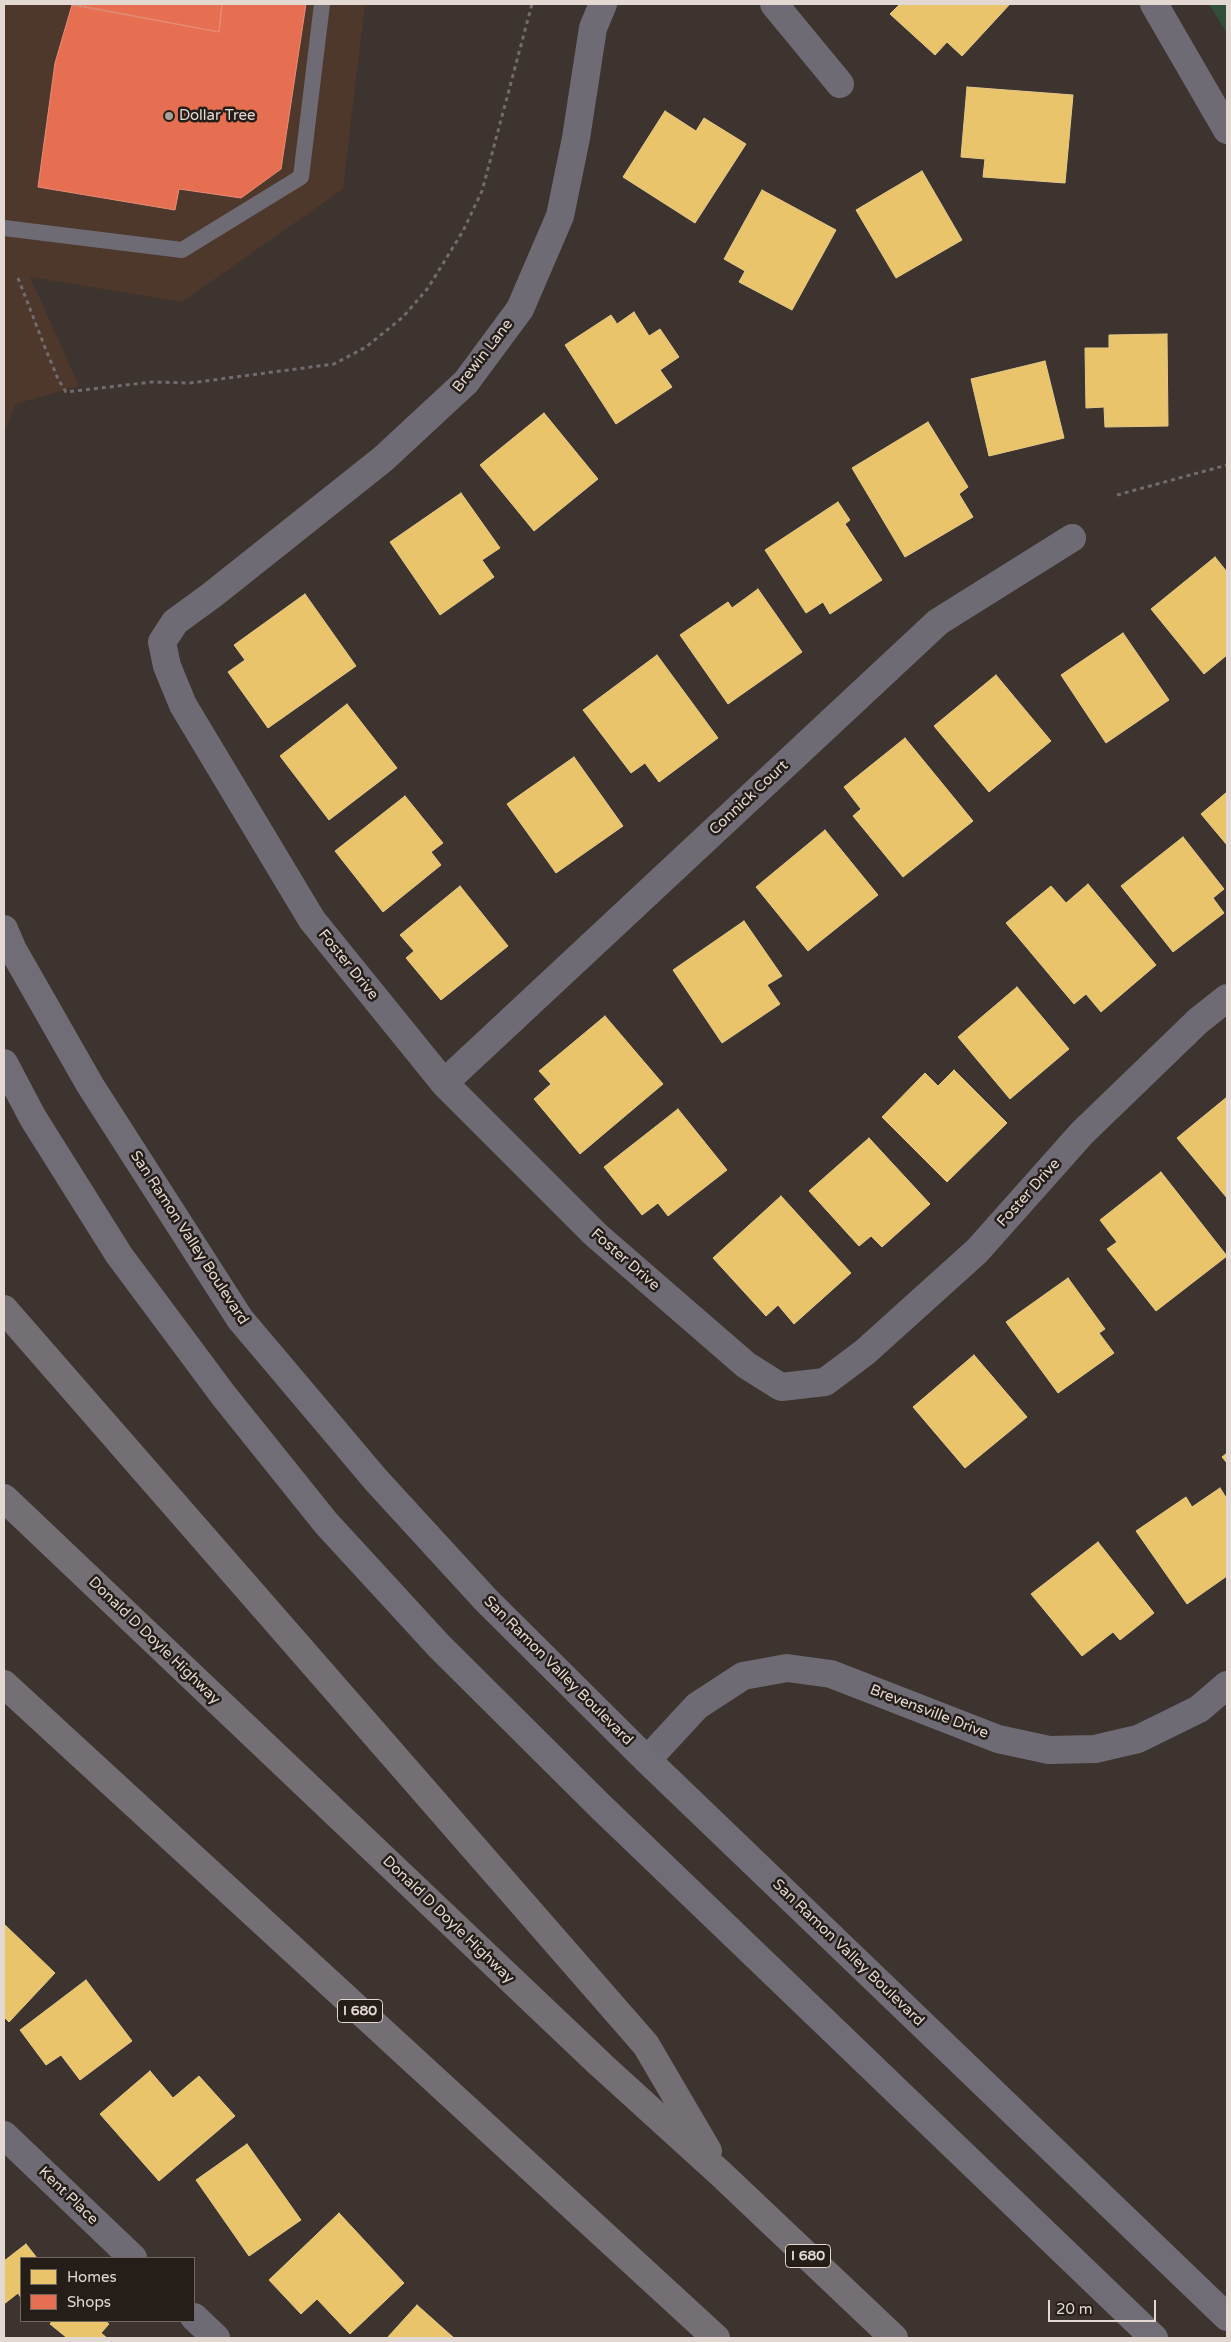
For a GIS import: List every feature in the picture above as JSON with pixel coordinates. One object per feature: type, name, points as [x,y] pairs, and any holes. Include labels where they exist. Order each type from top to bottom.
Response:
[{"type":"highway","points":[[4,1309],[646,2045],[721,2174]]},
{"type":"highway","name":"Donald D Doyle Highway","points":[[4,1498],[601,2065],[721,2174],[894,2338]]},
{"type":"highway","name":"I 680","points":[[4,1684],[716,2338]]},
{"type":"main road","name":"San Ramon Valley Boulevard","points":[[4,930],[13,950],[90,1085],[240,1319],[376,1480],[486,1600],[647,1760],[1227,2317]]},
{"type":"main road","points":[[4,1063],[32,1118],[119,1255],[224,1396],[326,1522],[439,1646],[601,1807],[1154,2338]]},
{"type":"street","name":"Brewin Lane","points":[[175,622],[212,595],[383,459],[466,382],[520,309],[560,216],[576,138],[593,28],[603,4]]},
{"type":"street","points":[[774,4],[840,84]]},
{"type":"street","points":[[1154,4],[1227,130]]},
{"type":"street","name":"Connick Court","points":[[444,1083],[938,622],[1072,538]]},
{"type":"street","name":"Foster Drive","points":[[175,622],[162,642],[167,666],[183,705],[312,920],[444,1083],[596,1235],[746,1365],[781,1387],[825,1382],[865,1352],[976,1251],[1082,1133],[1198,1021],[1227,998]]},
{"type":"street","name":"Brevensville Drive","points":[[647,1760],[697,1706],[742,1676],[787,1668],[831,1674],[998,1739],[1049,1750],[1095,1749],[1138,1738],[1199,1709],[1227,1684]]},
{"type":"street","name":"Kent Place","points":[[4,2135],[132,2257]]},
{"type":"street","points":[[195,2318],[216,2338]]},
{"type":"lane","points":[[4,228],[182,250],[301,177],[322,4]]},
{"type":"path","points":[[18,278],[58,379],[66,392],[152,382],[190,383],[334,364],[366,346],[403,317],[428,288],[463,231],[482,191],[532,4]]},
{"type":"path","points":[[1117,494],[1227,466]]},
{"type":"shaded area","points":[[4,4],[365,4],[343,189],[182,302],[30,277],[79,386],[15,404],[4,435]]},
{"type":"green space","points":[[1209,4],[1227,4],[1227,33]]},
{"type":"building: Homes","points":[[900,4],[1010,4],[962,56],[947,42],[935,55],[890,14]]},
{"type":"building: Homes","points":[[967,87],[1073,95],[1065,183],[983,177],[985,159],[961,157]]},
{"type":"building: Homes","points":[[665,111],[696,131],[704,118],[746,144],[695,223],[623,177]]},
{"type":"building: Homes","points":[[922,171],[962,240],[896,278],[856,210]]},
{"type":"building: Homes","points":[[762,190],[836,230],[792,310],[739,282],[745,271],[724,259]]},
{"type":"building: Homes","points":[[634,312],[649,336],[660,329],[679,357],[660,370],[672,387],[616,424],[565,345],[611,315],[617,324]]},
{"type":"building: Homes","points":[[1167,334],[1168,426],[1105,427],[1104,407],[1086,408],[1085,348],[1109,348],[1109,335]]},
{"type":"building: Homes","points":[[1045,361],[1064,438],[989,456],[971,379]]},
{"type":"building: Homes","points":[[544,413],[598,479],[534,531],[480,465]]},
{"type":"building: Homes","points":[[928,422],[968,487],[959,494],[973,517],[905,557],[852,468]]},
{"type":"building: Homes","points":[[461,493],[500,548],[482,560],[494,577],[440,615],[390,542]]},
{"type":"building: Homes","points":[[838,502],[850,520],[845,524],[882,580],[830,614],[823,602],[806,613],[765,550]]},
{"type":"building: Homes","points":[[1215,557],[1227,572],[1227,655],[1204,674],[1151,609]]},
{"type":"building: Homes","points":[[758,589],[802,652],[728,704],[680,635],[728,602],[732,608]]},
{"type":"building: Homes","points":[[305,594],[356,666],[268,728],[228,672],[245,660],[234,645]]},
{"type":"building: Homes","points":[[1123,633],[1169,700],[1106,743],[1061,675]]},
{"type":"building: Homes","points":[[657,655],[718,738],[659,782],[645,763],[631,773],[583,710]]},
{"type":"building: Homes","points":[[996,675],[1051,741],[989,792],[934,726]]},
{"type":"building: Homes","points":[[347,704],[397,768],[329,820],[280,756]]},
{"type":"building: Homes","points":[[905,738],[973,821],[903,877],[853,816],[861,809],[844,787]]},
{"type":"building: Homes","points":[[574,757],[623,826],[556,873],[507,804]]},
{"type":"building: Homes","points":[[1227,792],[1227,845],[1201,814]]},
{"type":"building: Homes","points":[[405,796],[443,843],[431,852],[441,865],[383,912],[335,851]]},
{"type":"building: Homes","points":[[825,830],[878,895],[808,951],[756,887]]},
{"type":"building: Homes","points":[[1183,837],[1224,889],[1213,898],[1224,913],[1173,952],[1121,886]]},
{"type":"building: Homes","points":[[1088,884],[1156,965],[1101,1012],[1086,994],[1074,1004],[1006,923],[1051,886],[1066,903]]},
{"type":"building: Homes","points":[[460,886],[508,946],[441,1000],[406,958],[414,951],[400,935]]},
{"type":"building: Homes","points":[[744,921],[782,976],[767,985],[780,1004],[722,1043],[673,970]]},
{"type":"building: Homes","points":[[1017,987],[1069,1049],[1010,1099],[958,1037]]},
{"type":"building: Homes","points":[[605,1016],[663,1084],[580,1154],[534,1099],[551,1084],[539,1071]]},
{"type":"building: Homes","points":[[954,1070],[1007,1123],[947,1182],[882,1117],[925,1073],[938,1086]]},
{"type":"building: Homes","points":[[1227,1097],[1227,1198],[1177,1138]]},
{"type":"building: Homes","points":[[678,1109],[727,1170],[668,1216],[658,1203],[642,1215],[604,1167]]},
{"type":"building: Homes","points":[[869,1138],[930,1204],[882,1247],[871,1236],[859,1246],[809,1191]]},
{"type":"building: Homes","points":[[1161,1172],[1227,1256],[1156,1311],[1107,1249],[1117,1242],[1100,1220]]},
{"type":"building: Homes","points":[[781,1196],[851,1273],[794,1324],[778,1305],[766,1316],[713,1258]]},
{"type":"building: Homes","points":[[1068,1278],[1105,1329],[1099,1333],[1114,1353],[1058,1393],[1006,1322]]},
{"type":"building: Homes","points":[[974,1355],[1027,1417],[965,1468],[913,1407]]},
{"type":"building: Homes","points":[[1227,1453],[1227,1463],[1222,1457]]},
{"type":"building: Homes","points":[[1220,1488],[1227,1499],[1227,1576],[1187,1604],[1136,1531],[1186,1497],[1192,1507]]},
{"type":"building: Homes","points":[[1098,1542],[1154,1613],[1120,1640],[1113,1632],[1082,1656],[1031,1594]]},
{"type":"building: Homes","points":[[4,1924],[55,1973],[9,2022],[4,2017]]},
{"type":"building: Homes","points":[[86,1980],[132,2041],[80,2080],[61,2055],[46,2065],[20,2030]]},
{"type":"building: Homes","points":[[150,2071],[173,2098],[199,2076],[235,2116],[159,2181],[100,2114]]},
{"type":"building: Homes","points":[[247,2144],[301,2220],[249,2256],[196,2180]]},
{"type":"building: Homes","points":[[339,2213],[404,2283],[350,2334],[317,2299],[301,2314],[269,2280]]},
{"type":"building: Homes","points":[[26,2244],[36,2257],[20,2257],[20,2296],[18,2293],[4,2304],[4,2261]]},
{"type":"building: Homes","points":[[417,2305],[454,2338],[387,2338]]},
{"type":"building: Homes","points":[[51,2322],[106,2322],[109,2324],[101,2333],[107,2338],[65,2338],[50,2324]]},
{"type":"building: Shops","points":[[72,4],[222,4],[219,32]]},
{"type":"building: Shops","name":"Dollar Tree","points":[[222,4],[306,4],[281,169],[241,198],[179,189],[175,210],[38,187],[55,63],[72,5],[219,32]]},
{"type":"place","name":"Dollar Tree","points":[[169,116]]}]
